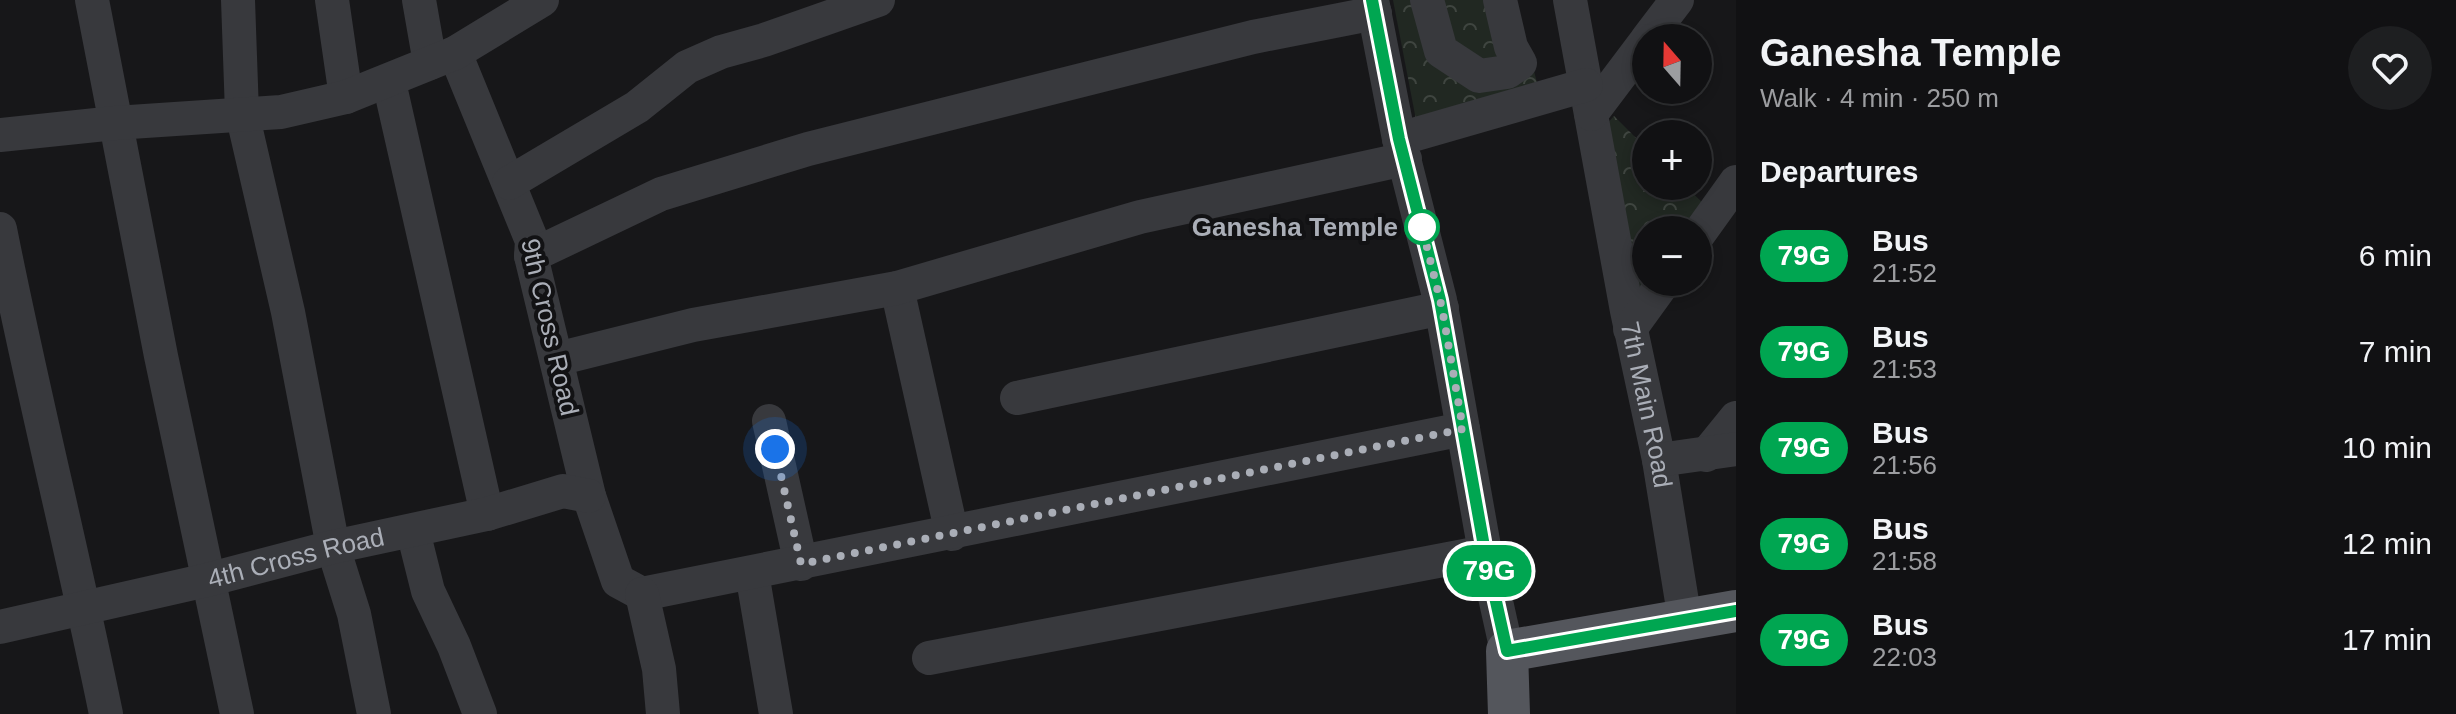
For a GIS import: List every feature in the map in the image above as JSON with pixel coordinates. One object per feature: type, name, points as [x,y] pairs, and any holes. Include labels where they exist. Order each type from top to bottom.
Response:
[{"type":"main road","points":[[1509,714],[1507,651],[1736,611]]},
{"type":"street","points":[[92,0],[207,580],[237,714]]},
{"type":"street","points":[[238,0],[242,113],[288,312],[333,547],[354,614],[374,714]]},
{"type":"street","points":[[332,0],[346,97]]},
{"type":"street","name":"9th Cross Road","points":[[419,0],[442,58],[509,183],[532,241],[531,256],[589,496],[618,581],[642,594]]},
{"type":"street","points":[[0,135],[115,123],[281,112],[346,97],[442,58],[542,0]]},
{"type":"street","points":[[509,183],[637,107],[687,67],[721,52],[878,0]]},
{"type":"street","points":[[1427,0],[1441,51],[1479,76],[1507,72],[1520,63],[1511,47],[1500,0]]},
{"type":"street","name":"7th Main Road","points":[[1570,0],[1630,329],[1659,460],[1685,620]]},
{"type":"street","points":[[1659,24],[1677,0]]},
{"type":"street","points":[[531,256],[661,194],[808,149],[1373,7],[1402,149],[1442,308],[1485,552],[1507,651]]},
{"type":"street","points":[[557,359],[693,325],[897,288],[1140,217],[1589,99],[1632,55]]},
{"type":"street","points":[[389,82],[487,514]]},
{"type":"street","points":[[1712,216],[1736,182]]},
{"type":"street","points":[[2,246],[106,714]]},
{"type":"street","points":[[897,288],[952,534]]},
{"type":"street","points":[[1630,329],[1654,296]]},
{"type":"street","points":[[1017,398],[1442,308]]},
{"type":"street","points":[[1659,460],[1721,452],[1736,418]]},
{"type":"street","points":[[769,421],[801,564]]},
{"type":"street","points":[[663,714],[659,669],[642,594],[1463,429]]},
{"type":"street","name":"4th Cross Road","points":[[0,627],[207,580],[333,547],[487,514],[563,491],[589,496]]},
{"type":"street","points":[[413,531],[428,591],[454,646],[480,714]]},
{"type":"street","points":[[929,658],[1485,552]]},
{"type":"street","points":[[752,573],[776,714]]},
{"type":"green space","points":[[1393,0],[1515,0],[1539,90],[1417,125]]},
{"type":"green space","points":[[1614,116],[1632,134],[1632,200],[1700,200],[1704,204],[1695,216],[1632,216],[1632,260],[1603,128]]},
{"type":"bus line","name":"79G","points":[[1372,0],[1399,139],[1440,300],[1485,552],[1507,651],[1736,611]]},
{"type":"place","name":"Ganesha Temple","points":[[1422,227]]},
{"type":"route","points":[[775,449],[801,564],[1463,429],[1442,308],[1422,227]]}]
